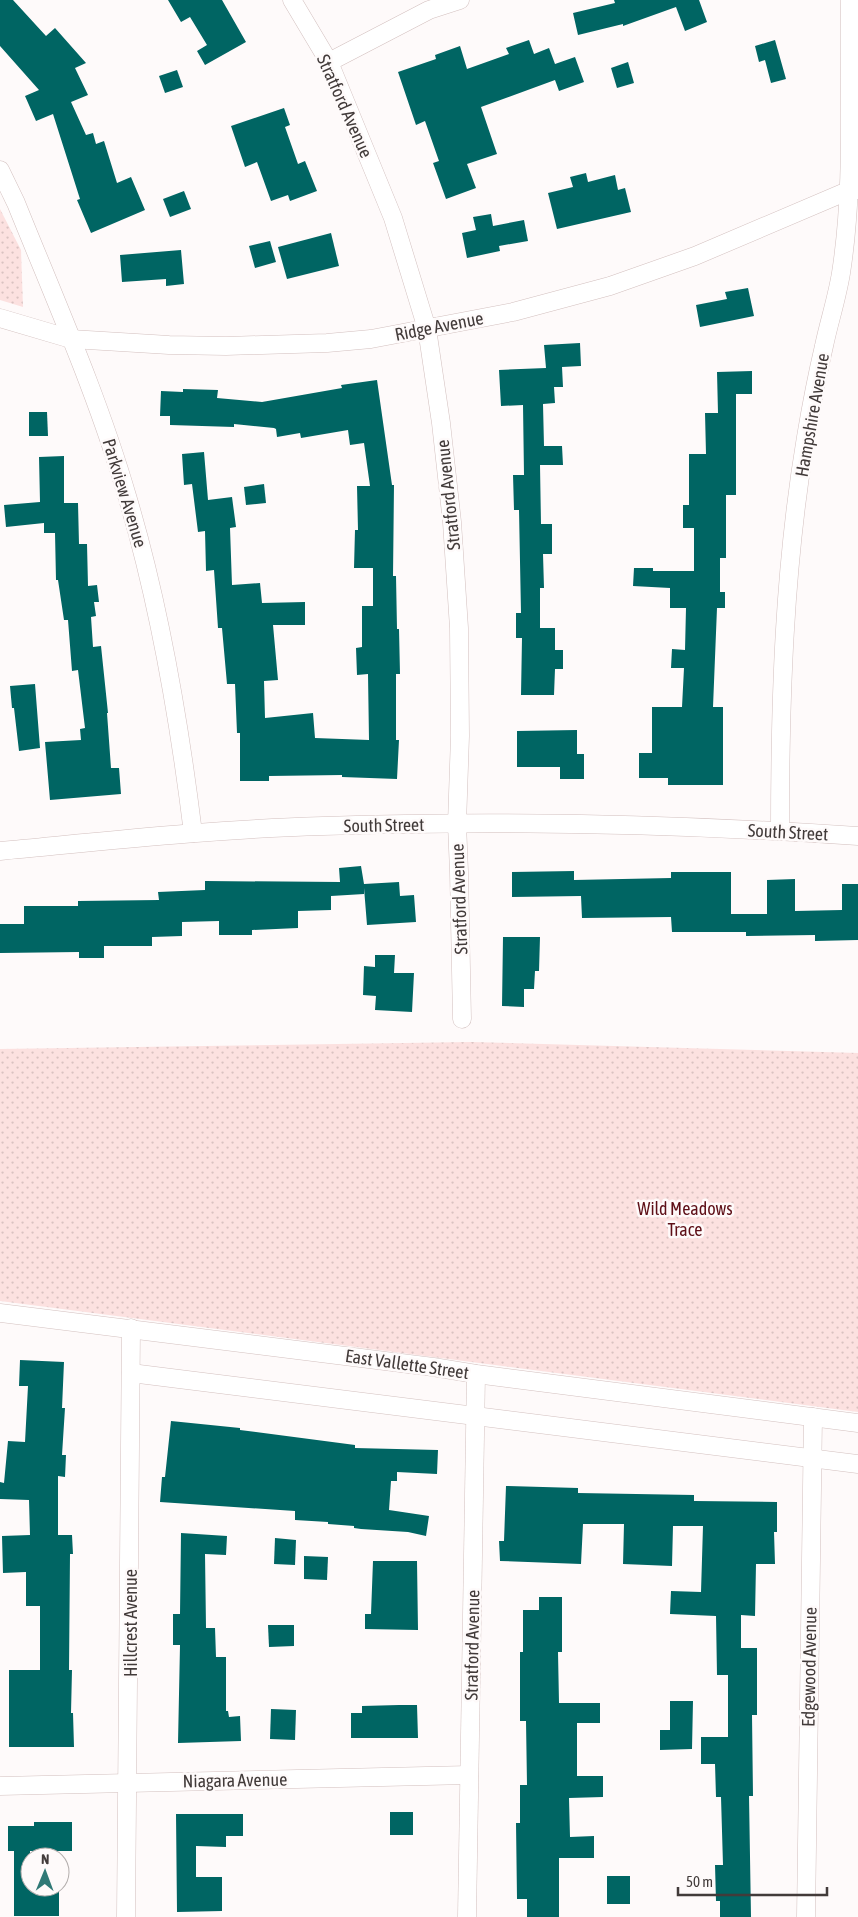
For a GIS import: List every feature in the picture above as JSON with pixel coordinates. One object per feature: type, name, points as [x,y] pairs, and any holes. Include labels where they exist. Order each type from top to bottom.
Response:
[{"type":"street","name":"Stratford Avenue","points":[[292,0],[328,62],[393,218],[427,329],[441,423],[451,512],[459,628],[460,736],[457,824],[462,1019]]},
{"type":"street","points":[[328,62],[429,10],[460,0]]},
{"type":"street","name":"Hampshire Avenue","points":[[780,831],[780,731],[785,616],[794,519],[806,437],[823,348],[841,273],[854,190],[850,0]]},
{"type":"street","name":"Parkview Avenue","points":[[0,170],[16,203],[71,339],[102,419],[127,496],[151,584],[170,672],[193,833]]},
{"type":"street","name":"Ridge Avenue","points":[[0,318],[71,339],[169,345],[235,346],[327,343],[371,339],[513,312],[610,286],[712,250],[854,190]]},
{"type":"street","name":"South Street","points":[[0,851],[193,833],[322,826],[580,825],[780,831],[858,836]]},
{"type":"street","name":"East Vallette Street","points":[[0,1313],[131,1328],[858,1423]]},
{"type":"street","name":"Hillcrest Avenue","points":[[126,1917],[131,1328]]},
{"type":"street","points":[[131,1373],[858,1464]]},
{"type":"street","name":"Stratford Avenue","points":[[466,1917],[476,1374]]},
{"type":"street","name":"Edgewood Avenue","points":[[806,1917],[813,1417]]},
{"type":"street","name":"Niagara Avenue","points":[[0,1786],[469,1775]]},
{"type":"green space","points":[[0,209],[21,250],[23,307],[0,300]]},
{"type":"green space","name":"Wild Meadows Trace","points":[[471,1042],[858,1053],[858,1412],[0,1301],[0,1049]]},
{"type":"building","points":[[0,0],[13,0],[46,36],[55,28],[86,63],[75,68],[88,95],[71,102],[86,135],[93,133],[96,144],[104,141],[117,183],[131,177],[145,210],[91,233],[77,200],[80,199],[53,114],[36,121],[25,96],[39,90],[0,46]]},
{"type":"building","points":[[168,0],[222,0],[246,42],[205,65],[197,51],[207,45],[190,17],[181,22]]},
{"type":"building","points":[[614,0],[699,0],[707,22],[685,31],[676,7],[623,26],[623,24],[578,35],[573,13],[615,3]]},
{"type":"building","points":[[529,40],[534,54],[549,48],[555,64],[575,57],[584,82],[559,91],[555,80],[481,107],[497,154],[467,164],[476,188],[446,199],[433,163],[439,161],[425,121],[416,125],[398,72],[436,59],[435,55],[460,46],[467,69],[509,54],[506,48]]},
{"type":"building","points":[[775,40],[786,79],[771,83],[765,60],[759,62],[755,46]]},
{"type":"building","points":[[628,62],[634,83],[617,88],[611,68]]},
{"type":"building","points":[[177,70],[183,87],[165,93],[159,76]]},
{"type":"building","points":[[284,108],[290,125],[285,127],[298,164],[305,161],[317,191],[290,201],[288,195],[271,201],[257,162],[245,167],[231,126]]},
{"type":"building","points":[[586,173],[588,182],[615,175],[618,190],[625,188],[631,212],[557,229],[548,193],[573,187],[570,177]]},
{"type":"building","points":[[184,191],[191,209],[170,217],[163,199]]},
{"type":"building","points":[[491,214],[493,226],[524,220],[528,241],[499,246],[500,251],[467,258],[462,233],[476,230],[473,217]]},
{"type":"building","points":[[331,233],[339,266],[287,279],[278,247]]},
{"type":"building","points":[[270,241],[276,262],[255,268],[249,246]]},
{"type":"building","points":[[181,250],[184,284],[166,286],[166,279],[122,282],[120,255]]},
{"type":"building","points":[[748,288],[754,316],[700,327],[696,305],[727,299],[725,292]]},
{"type":"building","points":[[580,343],[581,366],[562,367],[563,387],[554,387],[555,403],[543,404],[544,446],[562,446],[563,465],[540,465],[541,524],[552,524],[552,554],[543,554],[544,588],[540,588],[540,628],[555,628],[555,650],[563,650],[563,669],[555,669],[554,695],[521,695],[522,638],[516,638],[516,613],[521,613],[519,510],[514,510],[513,475],[524,475],[523,405],[501,406],[499,370],[546,368],[544,345]]},
{"type":"building","points":[[752,371],[752,394],[736,394],[736,495],[726,495],[726,558],[720,558],[720,592],[725,592],[725,608],[717,608],[713,707],[723,707],[723,785],[668,785],[668,778],[639,778],[639,753],[652,753],[652,707],[682,707],[684,668],[671,668],[672,649],[685,650],[686,608],[670,608],[670,588],[633,586],[634,568],[653,568],[653,571],[694,571],[694,528],[683,528],[683,505],[689,505],[689,454],[706,454],[705,413],[718,413],[717,372]]},
{"type":"building","points":[[377,380],[392,485],[394,485],[393,576],[396,576],[400,674],[396,674],[396,740],[399,740],[397,779],[342,777],[342,775],[269,776],[269,781],[240,781],[240,733],[237,733],[235,684],[227,684],[222,628],[218,628],[214,570],[206,571],[205,531],[198,532],[192,484],[184,485],[182,454],[204,452],[208,500],[232,497],[236,527],[230,528],[232,585],[260,583],[262,603],[305,602],[305,625],[273,625],[278,680],[264,681],[265,718],[313,713],[315,738],[369,740],[368,674],[357,675],[356,648],[362,647],[362,606],[373,606],[373,568],[354,568],[355,530],[358,530],[357,486],[370,486],[364,443],[350,445],[348,430],[301,438],[300,433],[277,437],[276,429],[274,428],[234,424],[234,427],[170,425],[170,416],[160,416],[161,391],[183,392],[183,389],[218,390],[217,398],[262,402],[342,388],[341,385]]},
{"type":"building","points":[[29,412],[47,412],[48,436],[29,436]]},
{"type":"building","points":[[64,456],[64,503],[78,503],[79,544],[87,544],[88,586],[97,585],[99,602],[94,602],[96,616],[91,617],[93,647],[101,646],[108,713],[111,768],[119,768],[121,794],[50,800],[45,742],[81,740],[80,729],[85,728],[78,670],[72,671],[68,620],[64,620],[58,580],[56,580],[55,533],[44,533],[44,523],[6,527],[4,505],[40,502],[39,457]]},
{"type":"building","points":[[264,484],[266,503],[246,505],[244,487]]},
{"type":"building","points":[[35,684],[40,748],[19,751],[10,686]]},
{"type":"building","points":[[577,730],[577,754],[584,754],[584,779],[560,779],[560,767],[517,767],[517,731]]},
{"type":"building","points":[[361,866],[364,884],[399,882],[400,896],[414,895],[416,922],[367,925],[364,888],[364,894],[331,896],[331,910],[298,911],[298,928],[252,930],[252,935],[219,935],[219,921],[182,922],[182,936],[152,937],[152,946],[104,946],[104,958],[79,958],[79,952],[0,953],[0,924],[24,924],[24,906],[78,906],[78,901],[159,900],[158,892],[205,890],[205,881],[340,882],[339,868]]},
{"type":"building","points":[[574,871],[574,880],[671,878],[671,872],[731,872],[731,914],[767,914],[767,880],[795,879],[795,911],[842,910],[842,884],[858,884],[858,940],[815,941],[815,935],[746,936],[746,932],[672,932],[671,917],[582,918],[581,896],[512,897],[512,872]]},
{"type":"building","points":[[503,937],[540,937],[539,971],[535,971],[534,989],[524,989],[524,1007],[502,1006]]},
{"type":"building","points":[[375,955],[395,955],[394,973],[414,973],[412,1012],[375,1010],[376,996],[363,995],[364,966],[375,967]]},
{"type":"building","points":[[20,1360],[64,1362],[62,1408],[65,1408],[62,1455],[66,1455],[65,1477],[58,1476],[58,1535],[72,1535],[73,1554],[70,1554],[69,1670],[72,1670],[71,1713],[73,1713],[74,1747],[9,1747],[9,1670],[40,1670],[40,1606],[26,1606],[26,1572],[3,1573],[2,1536],[30,1535],[29,1500],[0,1499],[0,1482],[4,1483],[8,1441],[25,1442],[28,1386],[19,1386]]},
{"type":"building","points":[[171,1421],[240,1428],[240,1430],[355,1445],[355,1448],[438,1450],[437,1474],[397,1472],[397,1481],[391,1481],[389,1510],[429,1516],[426,1536],[408,1532],[354,1528],[354,1526],[328,1524],[328,1522],[295,1520],[295,1511],[160,1502],[162,1477],[165,1477]]},
{"type":"building","points":[[506,1486],[578,1488],[578,1493],[694,1495],[694,1501],[777,1502],[777,1532],[774,1532],[775,1564],[756,1564],[755,1616],[741,1615],[741,1648],[757,1648],[757,1715],[752,1715],[753,1796],[749,1796],[751,1917],[720,1917],[720,1901],[716,1901],[715,1865],[723,1865],[721,1797],[716,1797],[715,1764],[701,1764],[701,1737],[728,1737],[728,1675],[717,1675],[716,1616],[670,1614],[671,1591],[701,1592],[703,1526],[673,1526],[672,1566],[623,1564],[624,1524],[583,1524],[581,1564],[500,1561],[499,1541],[504,1541]]},
{"type":"building","points":[[181,1533],[227,1536],[226,1555],[205,1554],[206,1628],[215,1628],[216,1657],[226,1657],[226,1711],[228,1711],[229,1717],[240,1716],[241,1741],[178,1743],[180,1645],[173,1645],[173,1614],[180,1614]]},
{"type":"building","points":[[275,1538],[296,1540],[295,1565],[274,1564]]},
{"type":"building","points":[[304,1556],[328,1557],[327,1580],[304,1579]]},
{"type":"building","points":[[373,1561],[417,1561],[418,1630],[365,1629],[365,1614],[371,1614]]},
{"type":"building","points":[[539,1597],[562,1597],[562,1652],[558,1652],[559,1703],[600,1703],[600,1723],[577,1723],[577,1776],[603,1776],[603,1797],[569,1798],[570,1837],[594,1836],[594,1858],[559,1858],[559,1917],[527,1917],[527,1899],[517,1899],[516,1823],[520,1823],[520,1785],[527,1785],[526,1721],[520,1721],[520,1652],[523,1652],[523,1610],[539,1610]]},
{"type":"building","points":[[268,1625],[294,1625],[294,1646],[269,1647]]},
{"type":"building","points":[[670,1701],[693,1701],[692,1749],[660,1750],[660,1730],[670,1730]]},
{"type":"building","points":[[417,1705],[418,1738],[351,1738],[351,1713],[362,1713],[362,1706]]},
{"type":"building","points":[[271,1709],[296,1710],[295,1740],[270,1739]]},
{"type":"building","points":[[390,1812],[413,1812],[413,1835],[390,1835]]},
{"type":"building","points":[[176,1814],[243,1814],[243,1836],[226,1836],[226,1847],[196,1846],[196,1877],[222,1877],[222,1911],[177,1912]]},
{"type":"building","points":[[34,1822],[72,1822],[72,1851],[70,1851],[70,1847],[20,1847],[20,1897],[59,1897],[59,1916],[14,1916],[14,1851],[8,1851],[8,1826],[34,1826]]},
{"type":"building","points":[[607,1876],[630,1876],[630,1904],[607,1904]]}]
